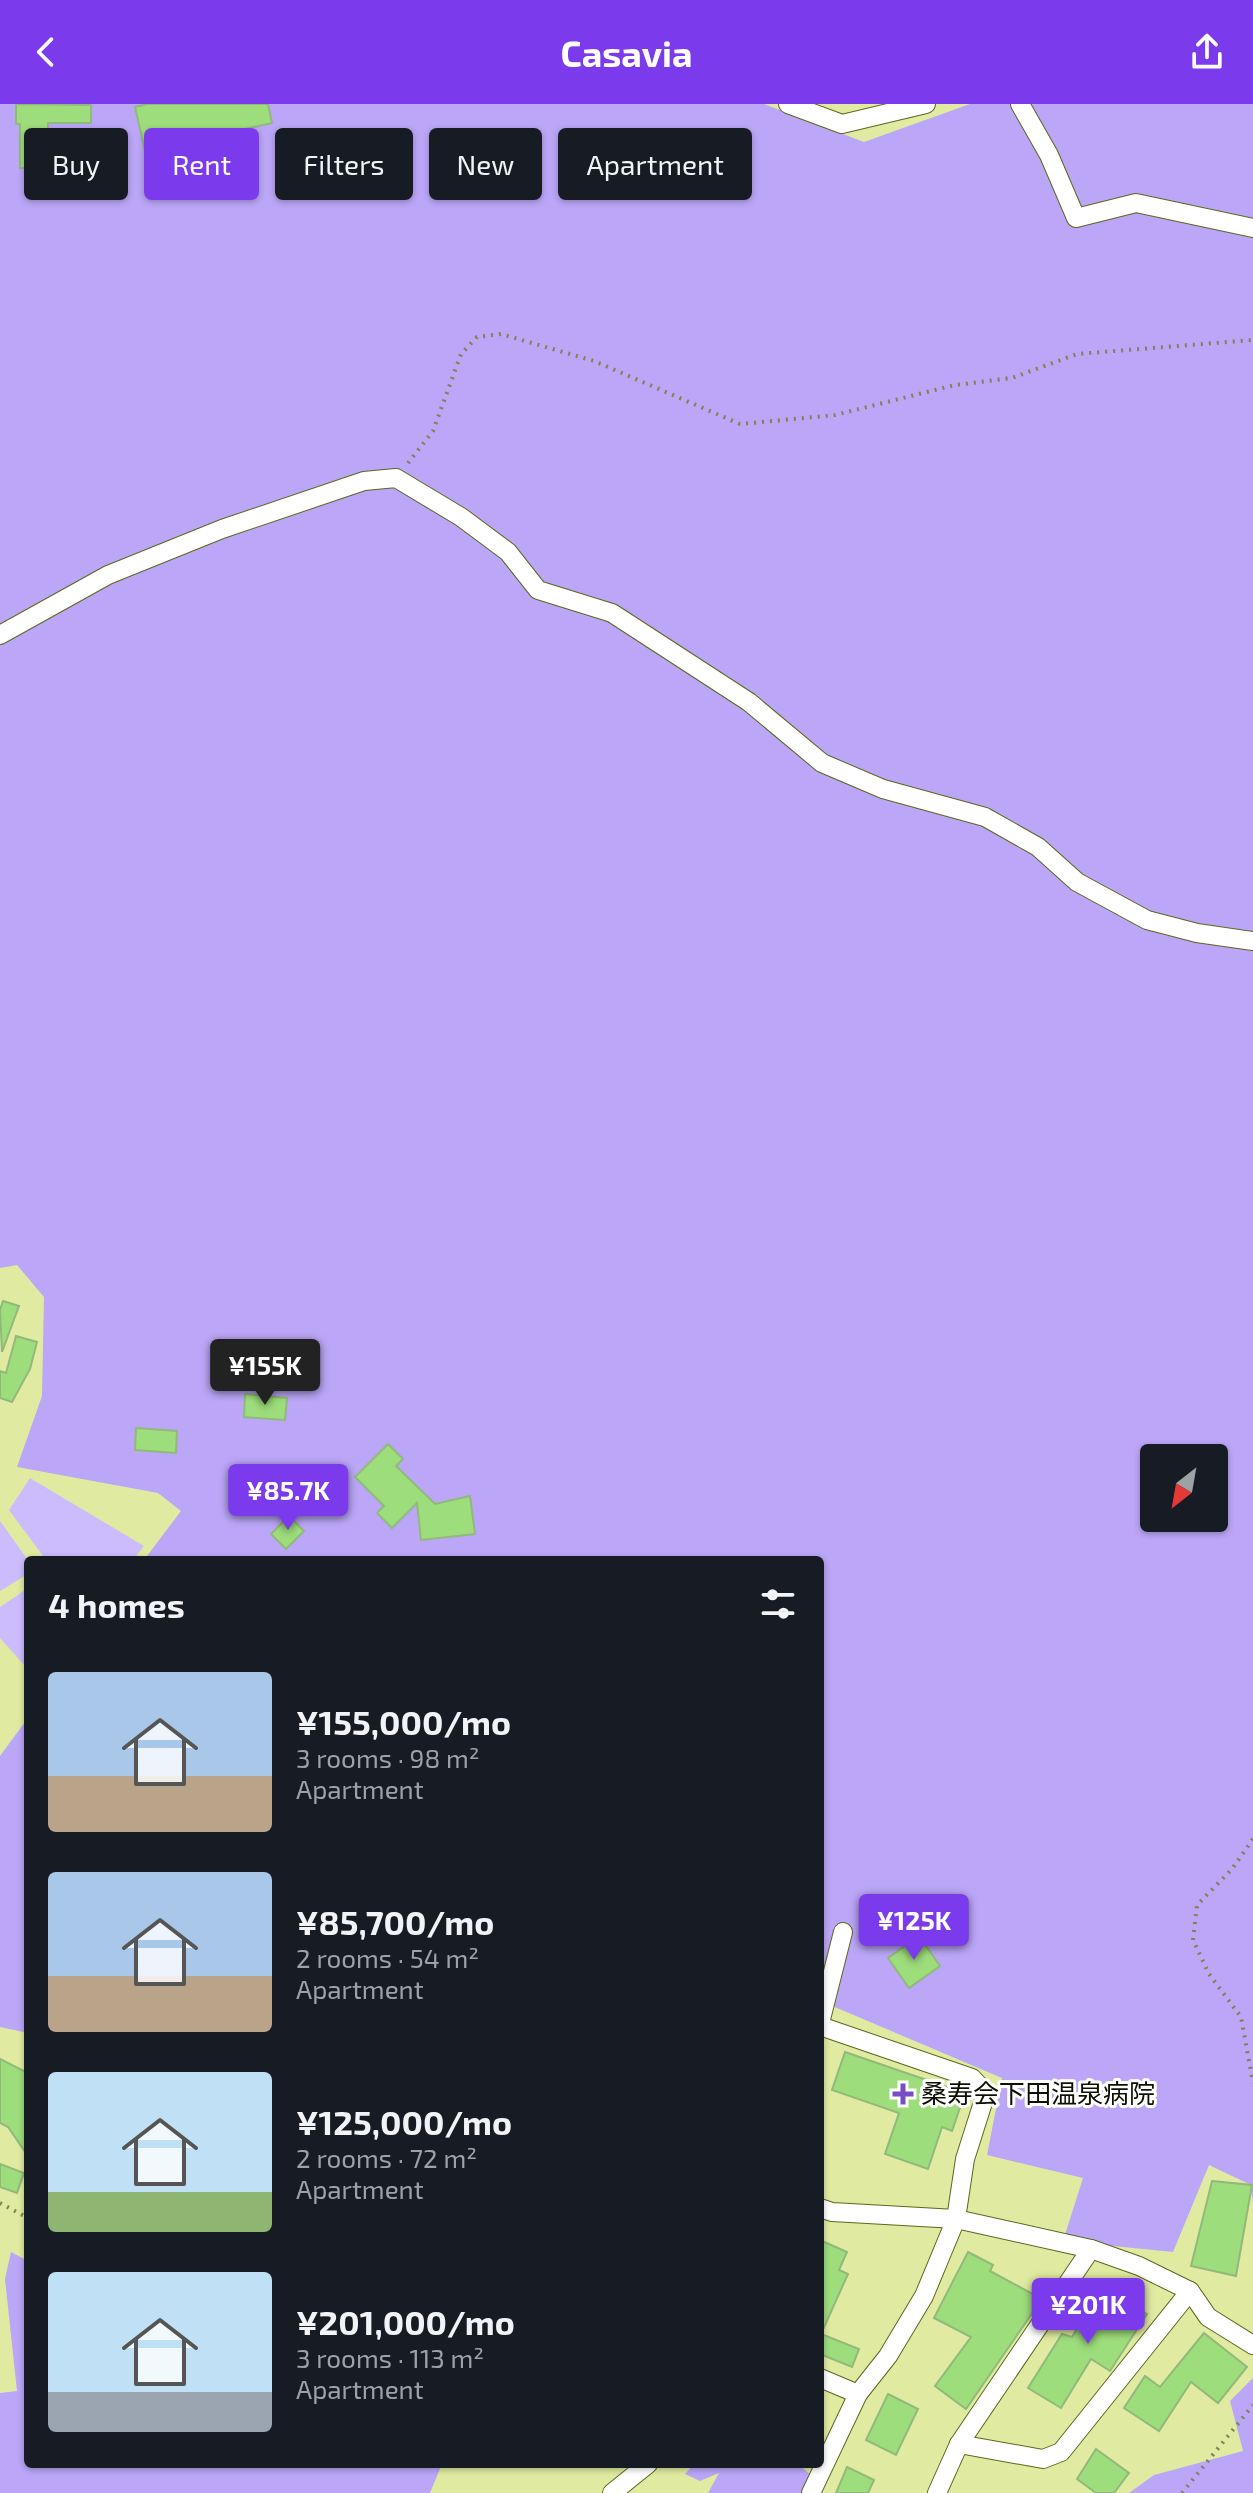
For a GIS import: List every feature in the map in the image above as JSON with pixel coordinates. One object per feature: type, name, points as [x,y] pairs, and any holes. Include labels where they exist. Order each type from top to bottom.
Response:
[{"type":"street","points":[[788,104],[842,124],[926,104]]},
{"type":"street","points":[[1020,104],[1049,155],[1076,218],[1136,203],[1253,228]]},
{"type":"street","points":[[0,635],[108,575],[208,534],[364,481],[396,478],[461,517],[508,552],[538,590],[612,613],[749,702],[822,763],[883,789],[985,817],[1038,847],[1077,882],[1147,920],[1197,933],[1253,941]]},
{"type":"street","points":[[824,2009],[843,1932]]},
{"type":"street","points":[[824,2026],[972,2078],[986,2093],[965,2159],[956,2219],[924,2296],[888,2356],[858,2394],[824,2466]]},
{"type":"street","points":[[824,2209],[956,2219],[1091,2249],[1139,2266],[1190,2291],[1208,2317],[1253,2345]]},
{"type":"street","points":[[937,2493],[959,2444],[1091,2249]]},
{"type":"street","points":[[959,2444],[1043,2459],[1061,2452],[1190,2291]]},
{"type":"street","points":[[824,2380],[858,2394]]},
{"type":"street","points":[[612,2493],[643,2468]]},
{"type":"street","points":[[811,2493],[823,2468]]},
{"type":"path","points":[[396,478],[433,431],[461,354],[477,337],[501,334],[594,361],[740,424],[835,415],[955,385],[1012,378],[1077,354],[1253,340]]},
{"type":"path","points":[[1253,1839],[1232,1869],[1197,1905],[1193,1940],[1209,1974],[1241,2017],[1253,2083]]},
{"type":"path","points":[[0,2203],[24,2216]]},
{"type":"path","points":[[1182,2493],[1195,2472],[1253,2405]]},
{"type":"shaded area","points":[[0,104],[764,104],[864,142],[970,104],[1253,104],[1253,2203],[1251,2185],[1209,2165],[1173,2252],[1063,2241],[1083,2178],[987,2155],[1002,2078],[830,2005],[824,2015],[824,1556],[147,1556],[181,1511],[158,1493],[17,1467],[42,1396],[44,1297],[17,1265],[0,1268]]},
{"type":"shaded area","points":[[30,1478],[144,1546],[136,1556],[43,1556],[9,1510]]},
{"type":"shaded area","points":[[0,1521],[25,1556],[24,1576],[0,1591]]},
{"type":"shaded area","points":[[24,1591],[24,1665],[0,1638],[0,1607]]},
{"type":"shaded area","points":[[24,1723],[24,2032],[0,2027],[0,1756]]},
{"type":"shaded area","points":[[11,2252],[24,2259],[24,2468],[440,2468],[430,2493],[0,2493],[0,2393],[17,2391],[5,2279]]},
{"type":"shaded area","points":[[1253,2378],[1253,2493],[1129,2493],[1154,2475],[1243,2451],[1230,2401]]},
{"type":"shaded area","points":[[690,2468],[803,2468],[811,2475],[802,2493],[708,2493],[719,2473],[700,2481],[685,2474]]},
{"type":"building","points":[[16,104],[91,105],[91,123],[48,123],[48,128],[24,128],[24,168],[20,168],[20,124],[16,124]]},
{"type":"building","points":[[147,104],[268,104],[272,123],[249,128],[144,128],[144,147],[135,107]]},
{"type":"building","points":[[3,1301],[19,1306],[2,1352],[0,1310]]},
{"type":"building","points":[[16,1336],[37,1342],[30,1369],[12,1402],[0,1398],[0,1371],[6,1373]]},
{"type":"building","points":[[245,1394],[287,1398],[285,1420],[244,1417]]},
{"type":"building","points":[[136,1428],[177,1431],[176,1453],[135,1450]]},
{"type":"building","points":[[388,1444],[403,1459],[396,1466],[435,1504],[470,1496],[475,1534],[421,1540],[417,1503],[392,1528],[377,1513],[384,1506],[355,1477]]},
{"type":"building","points":[[289,1516],[304,1531],[286,1549],[271,1534]]},
{"type":"building","points":[[919,1936],[940,1966],[909,1988],[888,1958]]},
{"type":"building","points":[[845,2052],[965,2093],[952,2131],[942,2127],[928,2169],[885,2154],[899,2113],[832,2090]]},
{"type":"building","points":[[0,2059],[24,2071],[24,2150],[8,2127],[0,2123]]},
{"type":"building","points":[[0,2164],[24,2173],[17,2193],[0,2187]]},
{"type":"building","points":[[1212,2181],[1252,2185],[1236,2276],[1191,2266]]},
{"type":"building","points":[[824,2242],[847,2252],[839,2270],[848,2274],[824,2327]]},
{"type":"building","points":[[968,2252],[993,2265],[990,2271],[1042,2299],[966,2409],[935,2386],[971,2337],[934,2318]]},
{"type":"building","points":[[1103,2286],[1147,2314],[1110,2371],[1091,2359],[1061,2408],[1028,2388],[1062,2334],[1072,2337]]},
{"type":"building","points":[[1204,2333],[1247,2367],[1218,2403],[1191,2382],[1159,2431],[1124,2408],[1145,2376],[1160,2387]]},
{"type":"building","points":[[824,2335],[859,2349],[852,2367],[824,2356]]},
{"type":"building","points":[[888,2394],[918,2409],[896,2455],[866,2440]]},
{"type":"building","points":[[1096,2449],[1129,2473],[1114,2493],[1096,2493],[1077,2479]]},
{"type":"building","points":[[847,2467],[874,2480],[868,2493],[836,2493]]},
{"type":"place","name":"桑寿会下田温泉病院","points":[[903,2094]]}]
